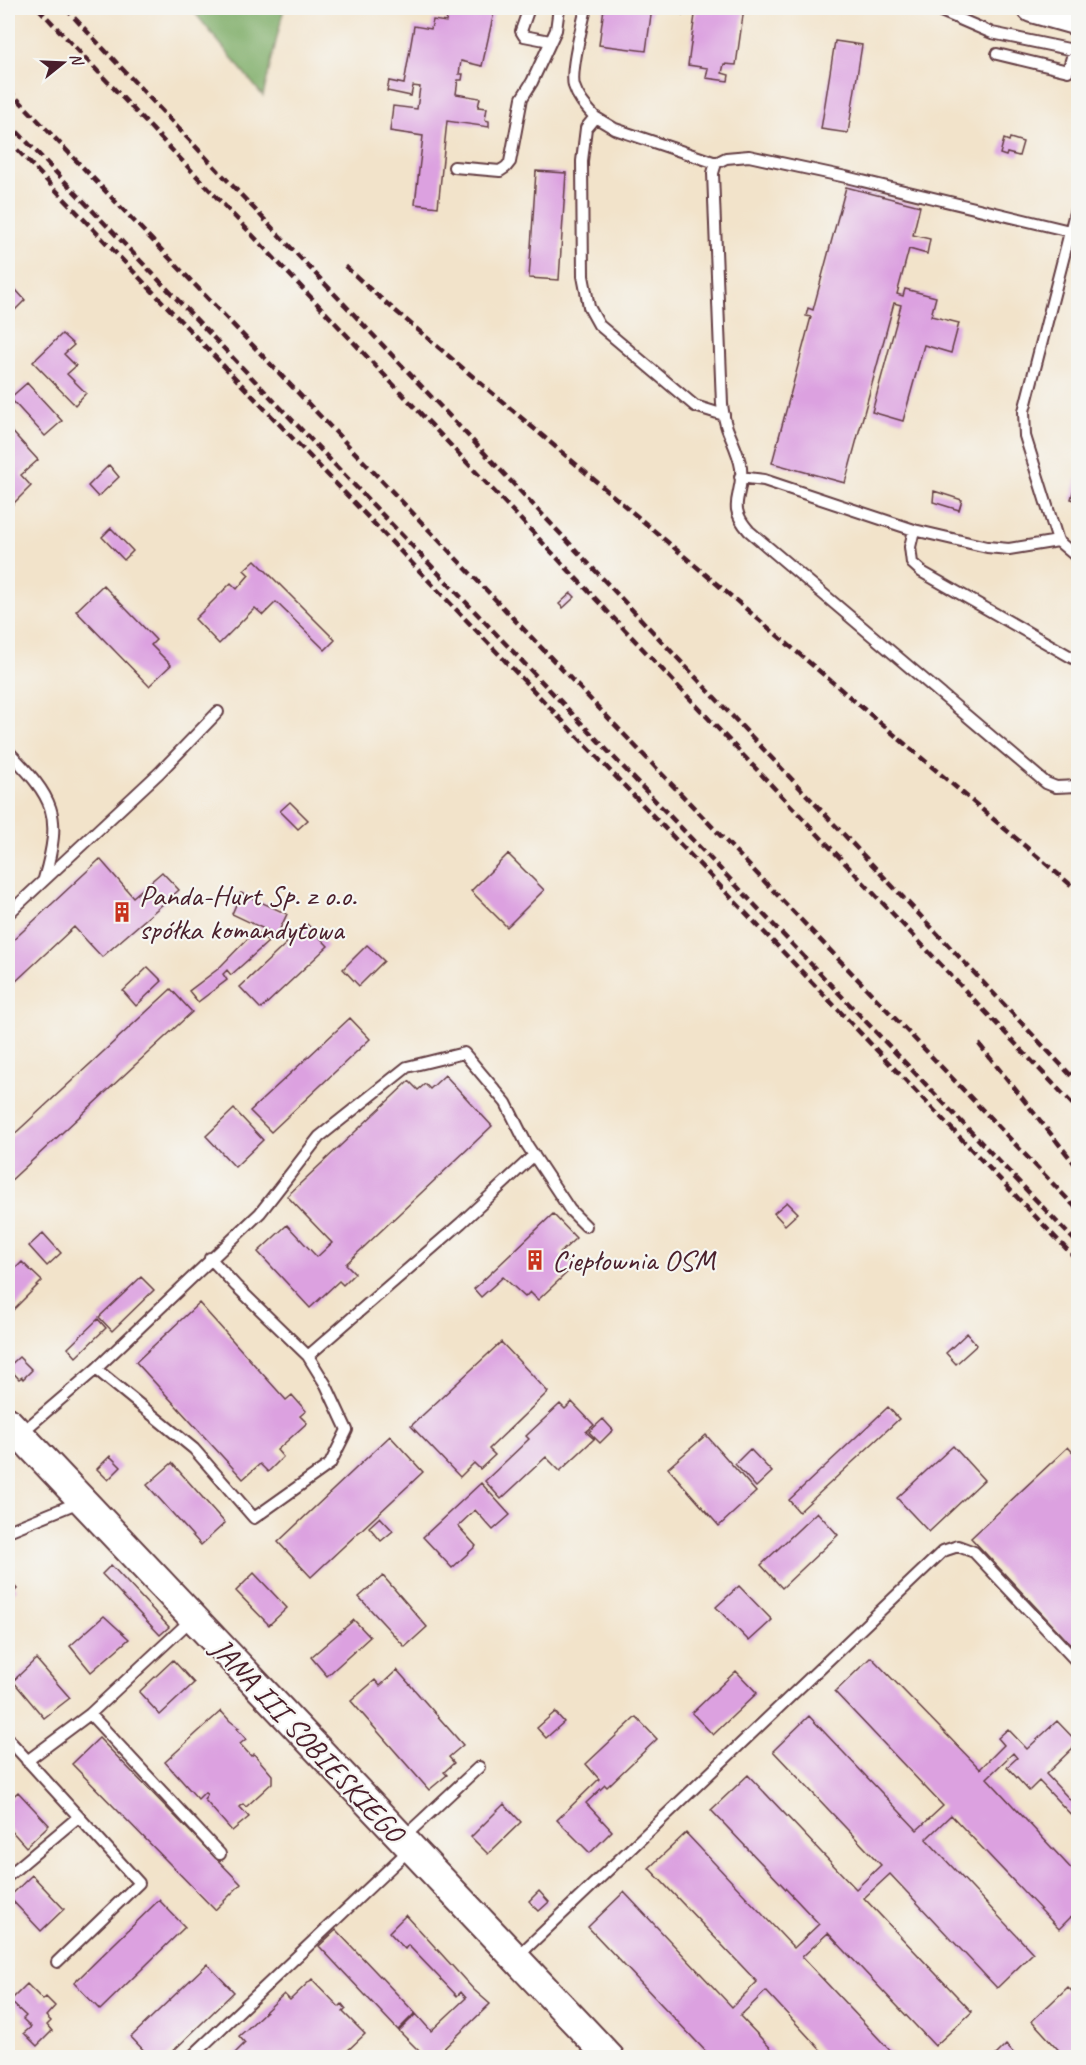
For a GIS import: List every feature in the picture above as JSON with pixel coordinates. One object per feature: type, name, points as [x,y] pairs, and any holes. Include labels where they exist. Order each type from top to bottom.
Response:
[{"type":"main road","points":[[1032,8],[1078,21]]},
{"type":"main road","name":"JANA III SOBIESKIEGO","points":[[14,1428],[610,2058]]},
{"type":"lane","points":[[529,8],[521,31],[524,36],[550,41]]},
{"type":"lane","points":[[454,167],[500,171],[510,162],[522,98],[556,30],[559,8]]},
{"type":"lane","points":[[586,8],[575,64],[574,84],[581,102],[595,117],[615,129],[716,163],[726,158],[749,156],[1075,232]]},
{"type":"lane","points":[[934,8],[992,33],[1076,50],[1068,71],[998,54]]},
{"type":"lane","points":[[595,117],[586,128],[582,161],[583,276],[589,307],[599,325],[695,406],[724,415]]},
{"type":"lane","points":[[716,163],[713,173],[722,404],[726,426],[741,470],[735,505],[739,520],[749,531],[1046,783],[1056,787],[1078,786]]},
{"type":"lane","points":[[1078,201],[1075,232],[1024,411],[1025,436],[1058,541],[1078,558]]},
{"type":"lane","points":[[740,477],[764,480],[914,530],[987,548],[1009,549],[1058,541]]},
{"type":"lane","points":[[914,530],[910,547],[912,563],[922,572],[1078,660]]},
{"type":"lane","points":[[8,914],[160,772],[218,712]]},
{"type":"lane","points":[[8,751],[45,795],[55,822],[53,849],[44,879]]},
{"type":"lane","points":[[14,1428],[96,1369],[210,1258],[260,1213],[319,1137],[407,1067],[464,1053],[506,1103],[534,1155],[570,1210],[586,1226]]},
{"type":"lane","points":[[308,1356],[462,1223],[534,1155]]},
{"type":"lane","points":[[96,1369],[194,1449],[254,1518],[330,1464],[346,1430],[327,1385],[308,1356],[252,1303],[210,1258]]},
{"type":"lane","points":[[8,1532],[82,1501]]},
{"type":"lane","points":[[516,1958],[943,1551],[958,1546],[974,1552],[1078,1663]]},
{"type":"lane","points":[[27,1761],[90,1714],[194,1618]]},
{"type":"lane","points":[[90,1714],[220,1854]]},
{"type":"lane","points":[[8,1739],[77,1818],[139,1883],[57,1962]]},
{"type":"lane","points":[[190,2058],[406,1844],[479,1767]]},
{"type":"lane","points":[[8,1876],[77,1818]]},
{"type":"green space","points":[[191,8],[284,8],[263,96]]},
{"type":"building","points":[[449,8],[495,8],[482,66],[461,61],[459,74],[463,74],[462,80],[458,80],[456,94],[480,98],[478,107],[487,108],[485,120],[489,121],[489,127],[447,121],[438,207],[415,204],[423,136],[390,131],[393,106],[417,109],[420,87],[413,86],[411,96],[387,91],[389,81],[404,84],[414,26],[431,29],[433,20],[446,22]]},
{"type":"building","points":[[604,8],[652,8],[646,51],[599,45]]},
{"type":"building","points":[[696,8],[744,8],[736,65],[724,64],[722,73],[729,75],[728,81],[706,78],[708,68],[688,65]]},
{"type":"building","points":[[835,41],[862,45],[848,133],[821,129]]},
{"type":"building","points":[[1010,138],[1023,142],[1019,156],[1000,154],[1004,139],[1009,141]]},
{"type":"building","points":[[536,171],[566,173],[559,280],[529,278]]},
{"type":"building","points":[[846,187],[920,206],[913,235],[930,239],[927,254],[909,249],[897,294],[903,296],[905,289],[936,297],[931,316],[959,323],[951,353],[924,345],[903,421],[872,412],[901,305],[894,303],[845,483],[772,463],[811,317],[806,316],[808,308],[813,310]]},
{"type":"building","points":[[8,281],[25,300],[8,317]]},
{"type":"building","points":[[62,334],[74,345],[64,354],[76,366],[67,374],[86,393],[75,405],[33,362]]},
{"type":"building","points":[[27,383],[62,421],[45,436],[10,398]]},
{"type":"building","points":[[8,427],[38,460],[21,475],[31,486],[8,509]]},
{"type":"building","points":[[109,465],[119,477],[98,497],[88,486]]},
{"type":"building","points":[[1078,475],[1078,501],[1071,499]]},
{"type":"building","points":[[934,491],[962,500],[959,510],[933,502]]},
{"type":"building","points":[[111,528],[133,551],[124,560],[102,537]]},
{"type":"building","points":[[255,560],[335,640],[325,650],[276,602],[263,615],[255,608],[219,644],[195,619],[231,583],[237,589],[249,575],[244,570]]},
{"type":"building","points":[[103,585],[156,640],[151,645],[171,665],[149,686],[76,611]]},
{"type":"building","points":[[571,593],[575,597],[563,608],[559,604]]},
{"type":"building","points":[[290,802],[308,820],[298,829],[280,811]]},
{"type":"building","points":[[508,854],[544,890],[507,927],[471,891]]},
{"type":"building","points":[[100,859],[133,897],[162,872],[179,890],[102,957],[74,927],[14,983],[8,976],[8,945]]},
{"type":"building","points":[[241,893],[287,914],[277,935],[232,914]]},
{"type":"building","points":[[307,924],[328,946],[261,1009],[240,987]]},
{"type":"building","points":[[256,930],[268,942],[231,975],[227,970],[223,974],[227,980],[198,1002],[189,991],[218,969]]},
{"type":"building","points":[[367,945],[384,961],[359,986],[343,969]]},
{"type":"building","points":[[148,967],[162,981],[136,1006],[123,991]]},
{"type":"building","points":[[171,989],[192,1012],[8,1183],[8,1140]]},
{"type":"building","points":[[350,1018],[370,1039],[271,1132],[250,1111]]},
{"type":"building","points":[[445,1075],[492,1126],[346,1264],[355,1273],[343,1285],[339,1281],[310,1308],[258,1252],[287,1225],[317,1257],[332,1243],[287,1196],[409,1081],[418,1090],[425,1084],[430,1089]]},
{"type":"building","points":[[234,1109],[263,1140],[235,1167],[206,1136]]},
{"type":"building","points":[[787,1202],[798,1213],[785,1225],[774,1213]]},
{"type":"building","name":"Ciepłownia OSM","points":[[553,1214],[576,1238],[560,1253],[572,1268],[538,1300],[530,1292],[525,1297],[503,1277],[481,1297],[474,1289]]},
{"type":"building","points":[[43,1233],[61,1253],[47,1266],[29,1246]]},
{"type":"building","points":[[22,1262],[42,1281],[8,1315],[8,1276]]},
{"type":"building","points":[[141,1277],[154,1290],[112,1331],[99,1317]]},
{"type":"building","points":[[199,1303],[286,1400],[292,1395],[306,1411],[300,1416],[307,1423],[277,1450],[283,1457],[268,1472],[260,1464],[243,1479],[136,1362]]},
{"type":"building","points":[[98,1319],[106,1328],[76,1357],[68,1348]]},
{"type":"building","points":[[967,1333],[977,1345],[956,1364],[946,1353]]},
{"type":"building","points":[[501,1342],[548,1392],[489,1449],[495,1455],[480,1469],[474,1463],[460,1477],[411,1426]]},
{"type":"building","points":[[19,1357],[32,1370],[23,1379],[22,1377],[19,1379],[8,1367]]},
{"type":"building","points":[[572,1402],[594,1425],[586,1432],[594,1439],[560,1471],[546,1457],[501,1499],[485,1481],[529,1439],[526,1436],[560,1404],[565,1409]]},
{"type":"building","points":[[888,1407],[899,1419],[799,1512],[789,1500]]},
{"type":"building","points":[[603,1419],[613,1430],[600,1443],[589,1432]]},
{"type":"building","points":[[706,1435],[756,1492],[719,1526],[668,1468]]},
{"type":"building","points":[[390,1436],[423,1472],[311,1577],[278,1542]]},
{"type":"building","points":[[953,1446],[984,1480],[929,1532],[897,1498]]},
{"type":"building","points":[[1068,1447],[1078,1458],[1078,1652],[971,1538]]},
{"type":"building","points":[[750,1449],[772,1472],[756,1487],[735,1464]]},
{"type":"building","points":[[110,1456],[121,1467],[108,1480],[97,1469]]},
{"type":"building","points":[[172,1463],[225,1523],[201,1545],[147,1485]]},
{"type":"building","points":[[481,1483],[510,1515],[493,1530],[475,1510],[458,1526],[476,1546],[452,1568],[423,1537]]},
{"type":"building","points":[[817,1512],[838,1535],[782,1588],[761,1565]]},
{"type":"building","points":[[380,1517],[393,1531],[381,1541],[369,1527]]},
{"type":"building","points":[[111,1565],[169,1627],[160,1635],[102,1574]]},
{"type":"building","points":[[254,1573],[287,1608],[269,1625],[236,1591]]},
{"type":"building","points":[[383,1576],[427,1627],[405,1647],[359,1597]]},
{"type":"building","points":[[8,1579],[17,1589],[8,1598]]},
{"type":"building","points":[[739,1586],[772,1620],[749,1641],[716,1607]]},
{"type":"building","points":[[104,1616],[129,1639],[91,1672],[70,1646]]},
{"type":"building","points":[[354,1620],[370,1637],[327,1676],[311,1657]]},
{"type":"building","points":[[871,1657],[980,1769],[1004,1745],[998,1738],[1008,1729],[1027,1749],[1057,1721],[1078,1743],[1046,1774],[1076,1806],[1078,1803],[1078,1822],[1039,1781],[1029,1791],[1007,1767],[1017,1758],[1013,1753],[987,1778],[1078,1876],[1078,1910],[1059,1929],[951,1815],[926,1839],[1033,1953],[997,1988],[890,1874],[864,1898],[972,2012],[935,2046],[828,1933],[802,1957],[897,2058],[828,2058],[766,1991],[740,2016],[780,2058],[712,2058],[588,1927],[624,1892],[732,2007],[757,1982],[649,1868],[686,1833],[794,1948],[819,1924],[711,1810],[748,1775],[856,1889],[881,1865],[773,1751],[809,1716],[917,1830],[943,1806],[835,1692]]},
{"type":"building","points":[[36,1659],[70,1698],[44,1718],[13,1681]]},
{"type":"building","points":[[173,1660],[194,1683],[160,1715],[139,1692]]},
{"type":"building","points":[[397,1670],[463,1745],[449,1757],[454,1763],[444,1772],[447,1775],[429,1790],[351,1701],[375,1680],[380,1686]]},
{"type":"building","points":[[736,1671],[757,1693],[713,1735],[692,1713]]},
{"type":"building","points":[[221,1711],[239,1728],[237,1729],[246,1739],[240,1744],[251,1756],[254,1754],[272,1775],[272,1783],[246,1807],[243,1804],[240,1807],[249,1817],[232,1831],[204,1799],[207,1795],[205,1792],[198,1799],[165,1762]]},
{"type":"building","points":[[555,1712],[564,1722],[546,1738],[537,1728]]},
{"type":"building","points":[[636,1717],[657,1739],[607,1787],[605,1785],[586,1803],[612,1831],[590,1853],[557,1820],[599,1779],[586,1764]]},
{"type":"building","points":[[99,1738],[241,1884],[215,1910],[72,1764]]},
{"type":"building","points":[[18,1792],[49,1825],[26,1847],[8,1827],[8,1801]]},
{"type":"building","points":[[504,1804],[521,1822],[488,1854],[471,1837]]},
{"type":"building","points":[[32,1875],[64,1909],[41,1931],[9,1897]]},
{"type":"building","points":[[539,1891],[549,1902],[539,1911],[529,1901]]},
{"type":"building","points":[[159,1900],[185,1927],[100,2010],[74,1983]]},
{"type":"building","points":[[406,1915],[474,1990],[490,2004],[434,2058],[426,2058],[399,2031],[416,2014],[431,2031],[466,1998],[461,1992],[457,1996],[408,1945],[405,1949],[389,1932]]},
{"type":"building","points":[[336,1930],[415,2013],[398,2030],[319,1946]]},
{"type":"building","points":[[207,1964],[234,1992],[166,2058],[151,2058],[131,2037]]},
{"type":"building","points":[[312,1979],[339,2007],[342,2004],[346,2009],[343,2012],[365,2034],[342,2056],[344,2058],[230,2058],[245,2043],[239,2036],[284,1994],[290,2000]]},
{"type":"building","points":[[27,1984],[43,2000],[46,1997],[55,2006],[46,2016],[51,2021],[47,2025],[52,2031],[37,2046],[24,2033],[31,2027],[23,2019],[26,2016],[10,2001]]},
{"type":"building","points":[[1068,1987],[1078,1998],[1078,2058],[1066,2058],[1032,2021]]},
{"type":"building","points":[[1006,2045],[1018,2058],[993,2058]]},
{"type":"railway","points":[[38,8],[1078,1110]]},
{"type":"railway","points":[[65,8],[1078,1083]]},
{"type":"railway","points":[[8,89],[1078,1210]]},
{"type":"railway","points":[[8,122],[1078,1244]]},
{"type":"railway","points":[[8,140],[1078,1261]]},
{"type":"railway","points":[[345,266],[1078,891]]},
{"type":"railway","points":[[979,1044],[1078,1168]]},
{"type":"place","name":"Panda-Hurt Sp. z o.o. spółka komandytowa","points":[[122,912]]},
{"type":"place","name":"Ciepłownia OSM","points":[[535,1260]]}]
